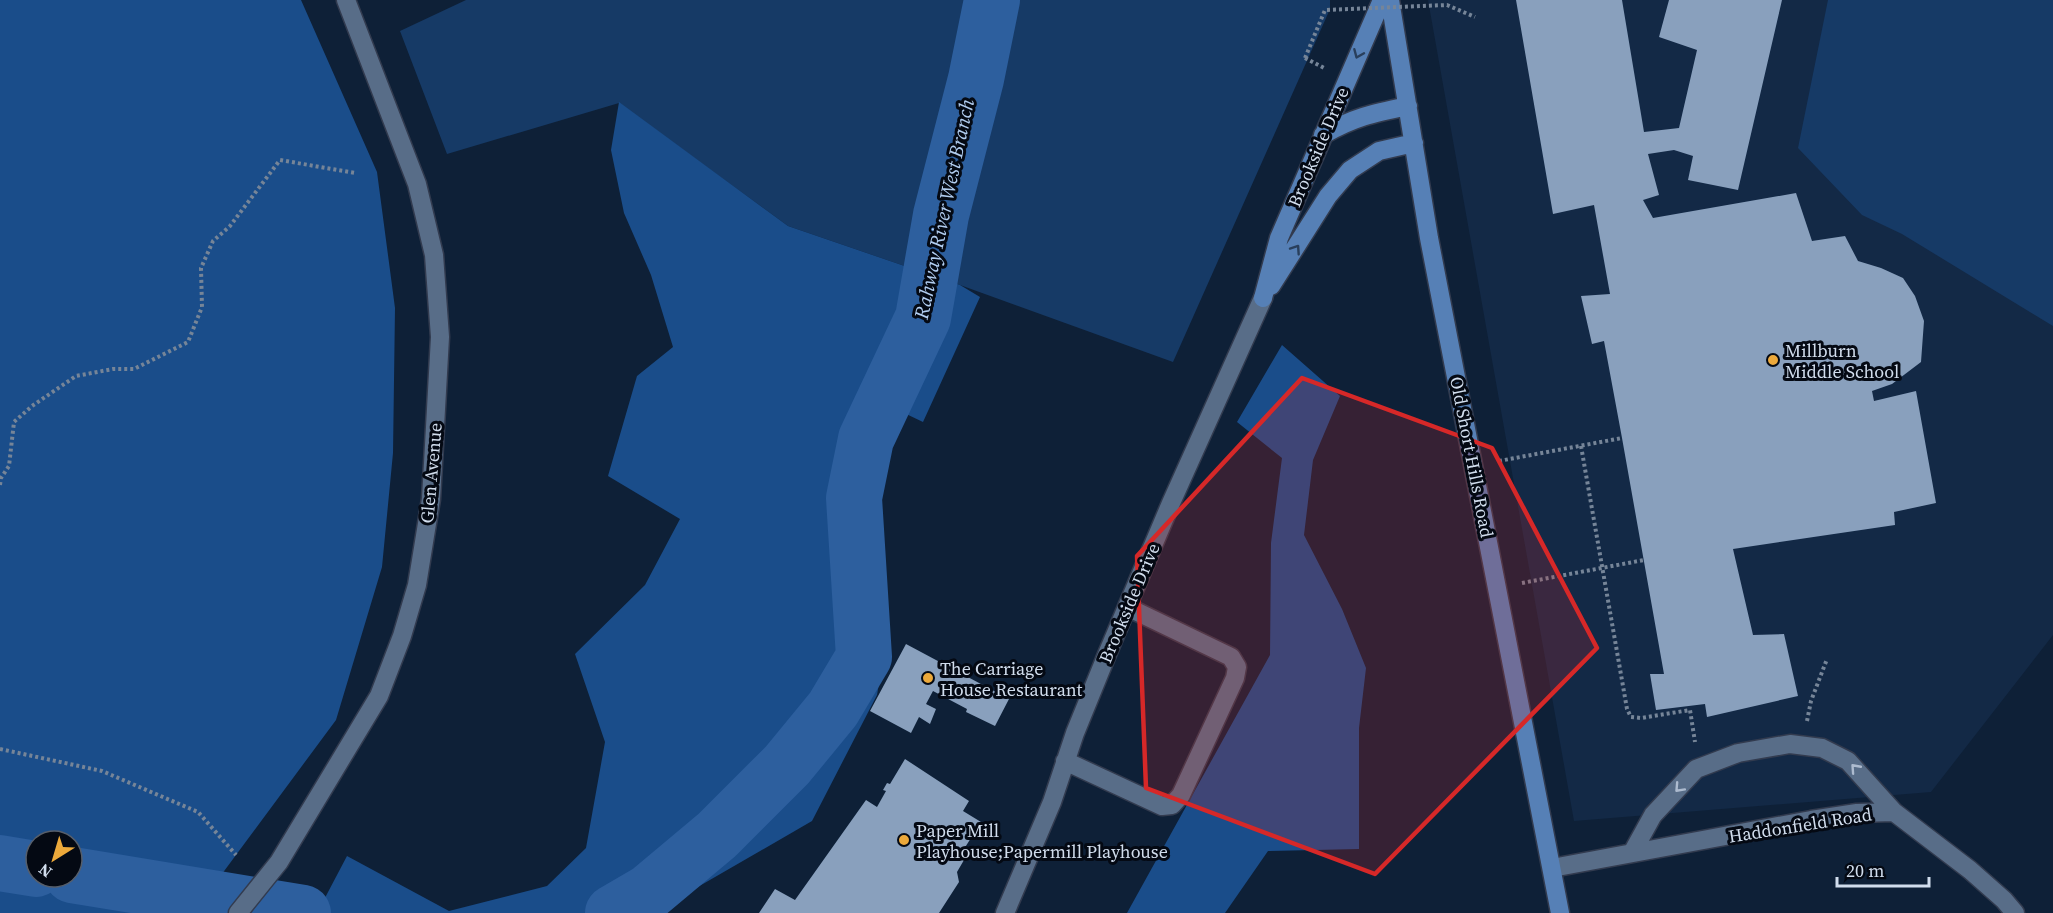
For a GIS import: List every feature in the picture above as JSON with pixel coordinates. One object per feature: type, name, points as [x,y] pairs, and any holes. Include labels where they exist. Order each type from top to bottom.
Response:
[{"type":"main road","name":"Brookside Drive","points":[[1263,298],[1279,238],[1382,0]]},
{"type":"main road","name":"Old Short Hills Road","points":[[1390,0],[1429,238],[1560,913]]},
{"type":"main road","points":[[1323,135],[1346,122],[1363,116],[1408,105]]},
{"type":"main road","name":"Brookside Drive","points":[[1263,298],[1328,196],[1350,170],[1378,151],[1414,143]]},
{"type":"street","name":"Glen Avenue","points":[[238,913],[279,862],[379,696],[402,636],[417,585],[431,499],[440,337],[434,255],[417,184],[346,0]]},
{"type":"street","name":"Brookside Drive","points":[[1005,913],[1052,802],[1075,733],[1171,503],[1263,298]]},
{"type":"street","points":[[1065,761],[1162,806],[1172,805],[1181,795],[1235,678],[1237,667],[1231,657],[1128,607]]},
{"type":"street","points":[[1632,853],[1653,815],[1696,769],[1738,753],[1790,744],[1822,748],[1848,761],[1894,812]]},
{"type":"street","name":"Haddonfield Road","points":[[1552,868],[1834,816],[1894,812],[1970,870],[2015,913]]},
{"type":"path","points":[[1333,72],[1305,58],[1325,10],[1447,5],[1475,17]]},
{"type":"path","points":[[0,484],[9,466],[14,422],[32,406],[76,376],[113,369],[134,369],[188,342],[202,307],[201,268],[213,241],[230,226],[280,160],[355,173]]},
{"type":"path","points":[[1499,462],[1622,438]]},
{"type":"path","points":[[1581,446],[1630,717],[1690,710],[1695,742]]},
{"type":"path","points":[[1522,584],[1644,560]]},
{"type":"path","points":[[1806,724],[1810,701],[1827,659]]},
{"type":"path","points":[[0,749],[102,771],[198,812],[236,855]]},
{"type":"highlighted area","points":[[1302,378],[1492,448],[1597,648],[1375,874],[1146,788],[1137,556]]},
{"type":"shaded area","points":[[0,0],[301,0],[377,172],[395,308],[393,453],[382,567],[336,720],[193,913],[0,913]]},
{"type":"shaded area","points":[[466,0],[1330,0],[1330,9],[1173,362],[788,226],[619,103],[447,154],[400,31]]},
{"type":"shaded area","name":"Millburn Middle School","points":[[1428,0],[1828,0],[1828,2],[2053,85],[2053,635],[1931,792],[1574,821]]},
{"type":"shaded area","points":[[1828,0],[2053,0],[2053,326],[1902,234],[1862,215],[1798,148]]},
{"type":"shaded area","points":[[619,102],[788,226],[960,285],[980,297],[923,422],[902,412],[883,459],[883,485],[877,521],[888,632],[877,695],[812,821],[696,888],[660,913],[317,913],[347,856],[449,911],[547,886],[586,848],[605,742],[575,654],[645,585],[680,519],[608,476],[637,376],[673,347],[651,275],[624,213],[611,150]]},
{"type":"shaded area","points":[[1282,345],[1340,396],[1313,460],[1304,535],[1342,609],[1366,668],[1359,728],[1359,849],[1268,851],[1225,913],[1127,913],[1270,655],[1271,543],[1282,458],[1237,422]]},
{"type":"building","name":"Millburn Middle School","points":[[1516,0],[1622,0],[1644,132],[1679,128],[1697,50],[1659,37],[1669,0],[1782,0],[1738,190],[1688,180],[1693,156],[1674,150],[1648,154],[1659,195],[1643,200],[1653,218],[1796,193],[1812,241],[1845,236],[1858,261],[1903,278],[1915,296],[1924,321],[1921,362],[1892,384],[1872,391],[1874,401],[1916,391],[1936,503],[1894,512],[1895,525],[1733,549],[1753,635],[1784,634],[1798,696],[1707,717],[1705,704],[1656,710],[1650,674],[1664,674],[1622,438],[1604,341],[1592,344],[1581,296],[1610,294],[1594,205],[1553,214]]},
{"type":"building","name":"The Carriage House Restaurant","points":[[906,644],[1009,699],[995,726],[966,712],[967,709],[933,691],[926,704],[936,709],[930,724],[919,717],[911,733],[870,711]]},
{"type":"building","name":"Paper Mill Playhouse;Papermill Playhouse","points":[[905,759],[969,801],[963,811],[981,822],[959,857],[964,860],[957,872],[959,882],[939,913],[759,913],[775,889],[795,900],[866,800],[877,807],[886,791],[883,790],[887,783],[890,784]]},
{"type":"waterway","name":"Rahway River West Branch","points":[[613,913],[649,892],[717,835],[787,765],[833,709],[864,657],[854,498],[866,439],[923,318],[941,215],[976,79],[992,0]]},
{"type":"waterway","name":"Rahway River West Branch","points":[[0,863],[24,867]]},
{"type":"waterway","name":"Rahway River West Branch","points":[[84,877],[303,913]]},
{"type":"place","name":"Millburn Middle School","points":[[1773,360]]},
{"type":"place","name":"The Carriage House Restaurant","points":[[928,678]]},
{"type":"place","name":"Paper Mill Playhouse;Papermill Playhouse","points":[[904,840]]}]
